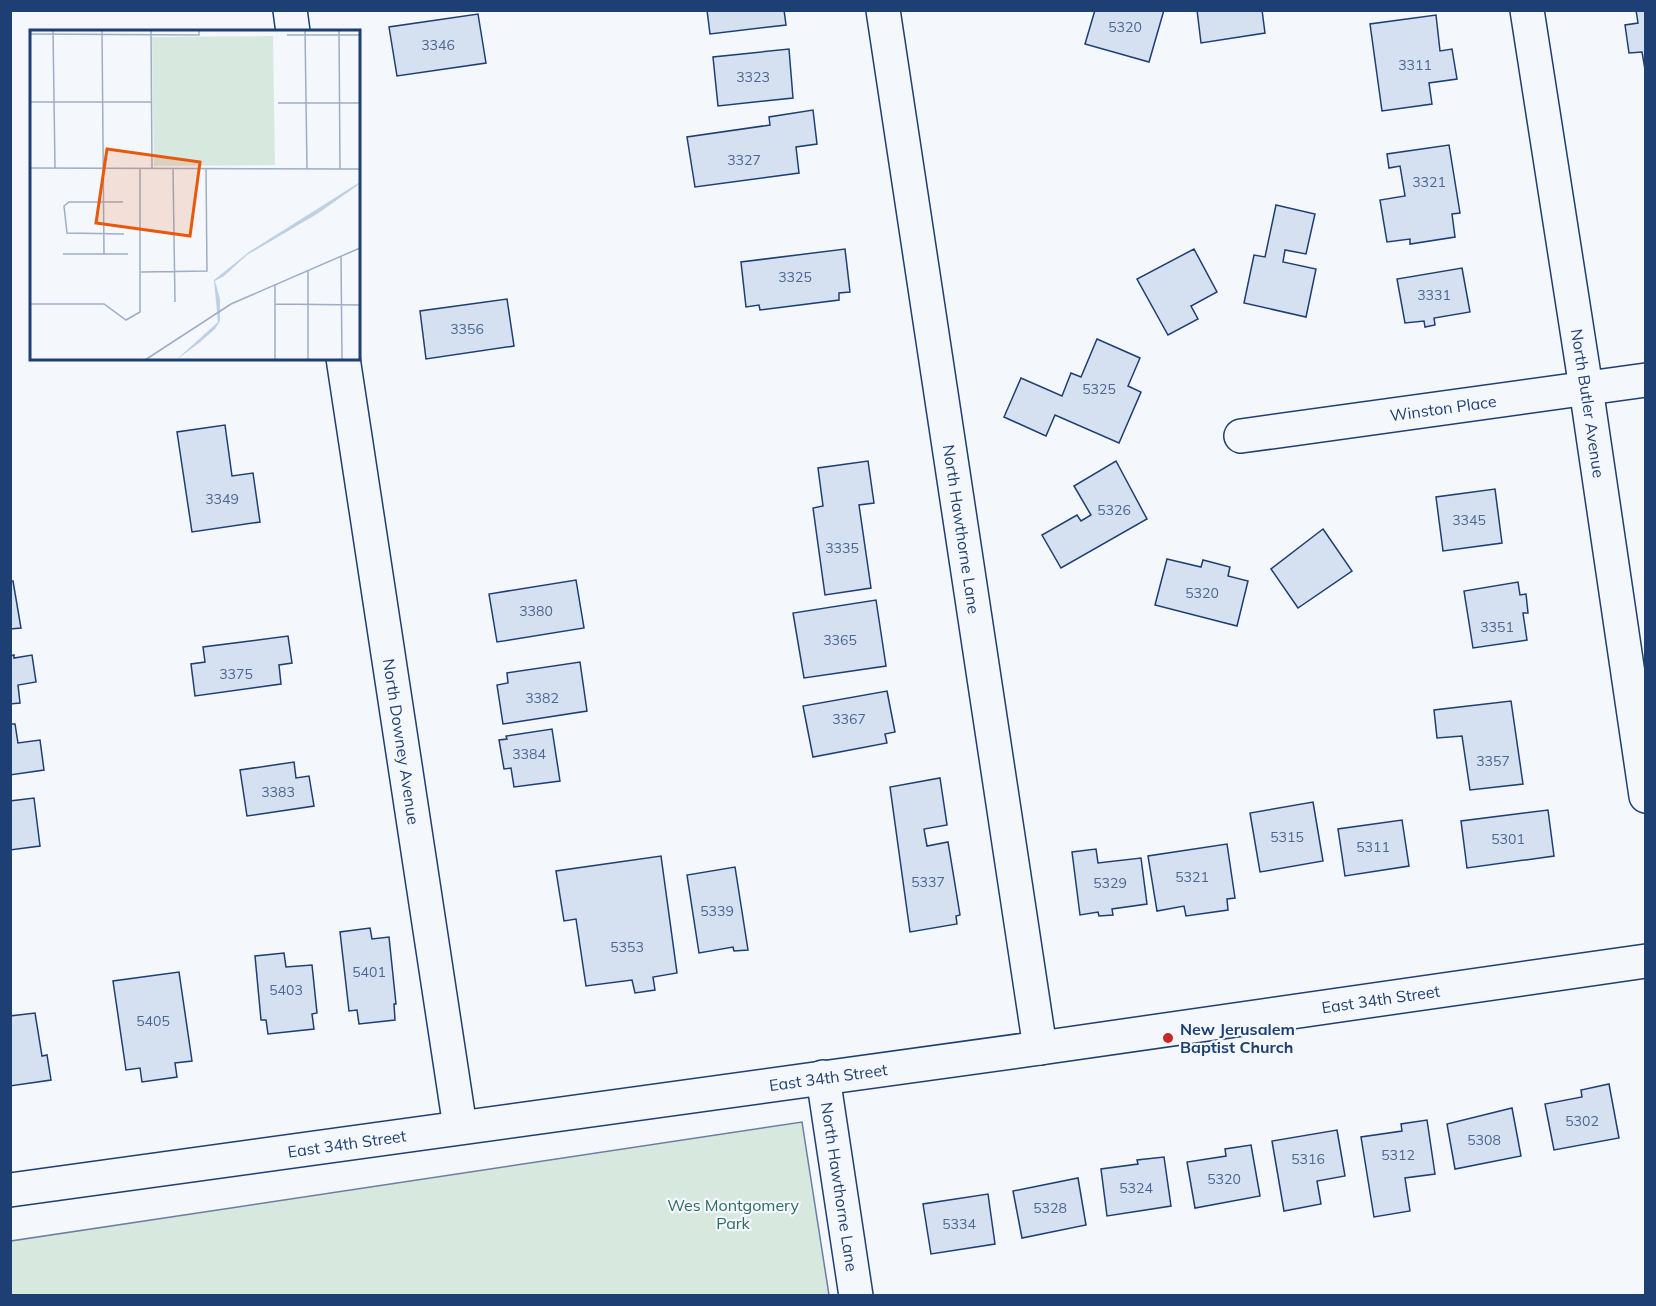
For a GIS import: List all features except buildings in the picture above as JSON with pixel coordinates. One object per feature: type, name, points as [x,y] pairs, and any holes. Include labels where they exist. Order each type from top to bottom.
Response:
[{"type":"street","points":[[290,10],[293,30]]},
{"type":"street","name":"North Hawthorne Lane","points":[[883,10],[1041,1048]]},
{"type":"street","name":"North Butler Avenue","points":[[1527,10],[1646,796]]},
{"type":"street","name":"North Downey Avenue","points":[[343,360],[460,1126]]},
{"type":"street","name":"Winston Place","points":[[1241,436],[1646,381]]},
{"type":"street","name":"East 34th Street","points":[[10,1190],[460,1126],[1041,1048],[1646,961]]},
{"type":"street","name":"North Hawthorne Lane","points":[[823,1077],[856,1296]]},
{"type":"green space","name":"Wes Montgomery Park","points":[[802,1122],[829,1295],[11,1295],[11,1241]]},
{"type":"place","name":"New Jerusalem Baptist Church","points":[[1168,1038]]}]
